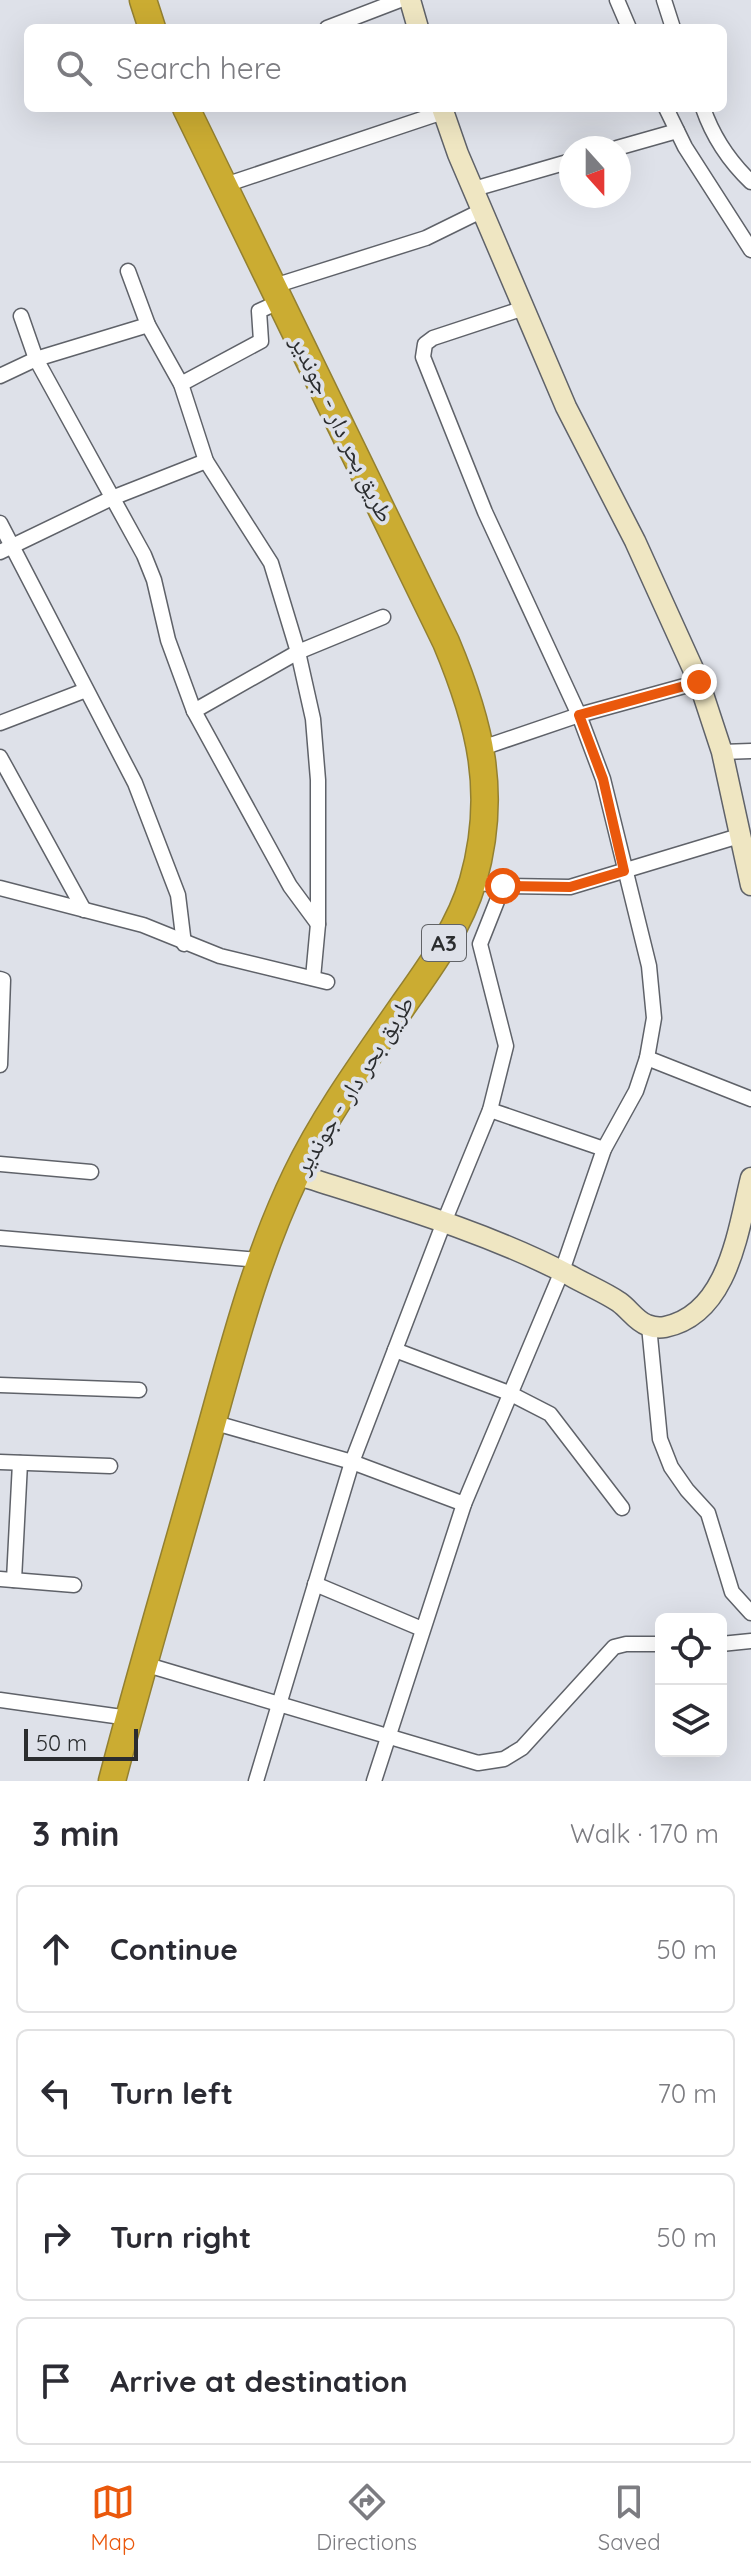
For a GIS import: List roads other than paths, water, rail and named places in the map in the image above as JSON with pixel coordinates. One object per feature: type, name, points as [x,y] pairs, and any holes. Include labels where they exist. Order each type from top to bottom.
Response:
[{"type":"highway","points":[[143,0],[151,24]]},
{"type":"highway","name":"طريق بحر دار - جوندير","points":[[112,1781],[260,1260],[296,1174],[341,1097],[446,941],[473,882],[486,795],[482,748],[467,692],[446,642],[188,112]]},
{"type":"street","points":[[337,24],[400,0]]},
{"type":"street","points":[[410,0],[417,24]]},
{"type":"street","points":[[617,0],[627,24]]},
{"type":"street","points":[[664,0],[672,24]]},
{"type":"street","points":[[225,185],[436,112]]},
{"type":"street","points":[[443,112],[566,407],[635,541],[699,682],[722,752],[751,885]]},
{"type":"street","points":[[668,112],[751,250]]},
{"type":"street","points":[[704,112],[732,164],[751,182]]},
{"type":"street","points":[[631,144],[677,131]]},
{"type":"street","points":[[474,189],[559,164]]},
{"type":"street","points":[[181,384],[261,341],[259,311],[278,294],[426,238],[483,210]]},
{"type":"street","points":[[0,888],[143,925],[220,956],[320,980],[318,780],[313,719],[298,652],[271,563],[206,461],[181,384],[148,325],[128,271]]},
{"type":"street","points":[[374,1781],[464,1504],[562,1271],[604,1149],[636,1091],[647,1058],[654,1018],[649,966],[603,779],[579,715],[485,512],[423,357],[425,344],[433,338],[524,308]]},
{"type":"street","points":[[21,316],[36,359],[144,555],[154,580],[168,640],[194,711],[290,886],[318,924]]},
{"type":"street","points":[[0,376],[36,359],[148,325]]},
{"type":"street","points":[[6,549],[112,498],[206,461]]},
{"type":"street","points":[[0,523],[6,549],[135,783],[178,895],[184,944]]},
{"type":"street","points":[[194,711],[298,652],[383,617]]},
{"type":"street","points":[[482,748],[579,715],[699,682]]},
{"type":"street","points":[[0,723],[86,690]]},
{"type":"street","points":[[722,752],[751,751]]},
{"type":"street","points":[[0,757],[84,910]]},
{"type":"street","points":[[473,882],[503,886],[570,887],[739,836]]},
{"type":"street","points":[[256,1781],[352,1462],[490,1110],[506,1046],[480,944],[503,886]]},
{"type":"street","points":[[0,979],[3,980],[0,1065]]},
{"type":"street","points":[[647,1058],[751,1099]]},
{"type":"street","points":[[490,1110],[604,1149]]},
{"type":"street","points":[[0,1164],[91,1172]]},
{"type":"street","points":[[296,1174],[444,1222],[562,1271],[619,1303],[649,1326],[664,1327],[691,1317],[709,1300],[731,1261],[751,1178]]},
{"type":"street","points":[[0,1238],[260,1260]]},
{"type":"street","points":[[649,1326],[660,1439],[671,1467],[708,1513],[732,1592],[751,1613]]},
{"type":"street","points":[[395,1350],[509,1393],[550,1414],[622,1508]]},
{"type":"street","points":[[0,1385],[139,1390]]},
{"type":"street","points":[[212,1422],[352,1462],[464,1504]]},
{"type":"street","points":[[0,1462],[110,1466]]},
{"type":"street","points":[[20,1463],[7,1579],[74,1585]]},
{"type":"street","points":[[315,1584],[422,1629]]},
{"type":"street","points":[[727,1643],[751,1641]]},
{"type":"street","points":[[144,1664],[478,1763],[504,1759],[522,1748],[614,1647],[655,1644]]},
{"type":"street","points":[[0,1700],[129,1718]]}]
